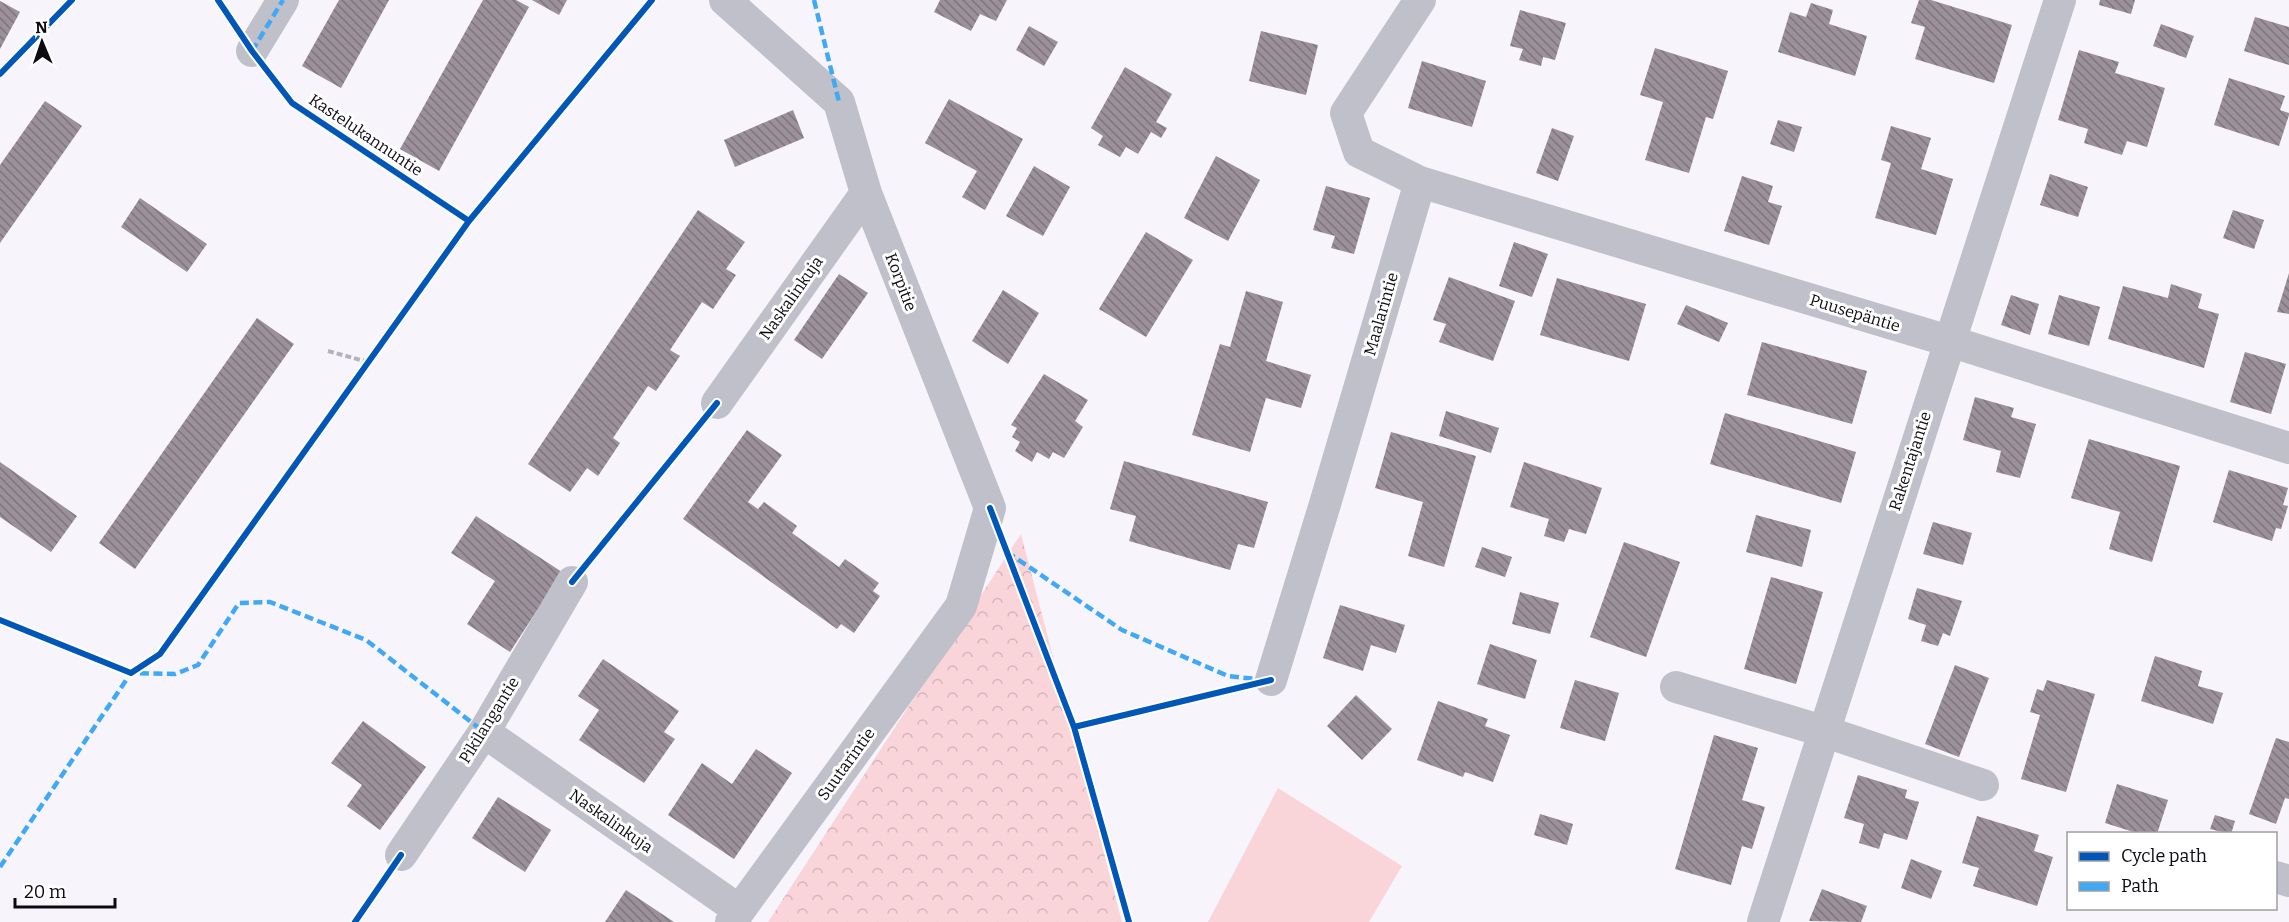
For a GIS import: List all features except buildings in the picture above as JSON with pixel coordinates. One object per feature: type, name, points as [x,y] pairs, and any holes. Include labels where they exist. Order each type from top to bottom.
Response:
[{"type":"street","points":[[252,51],[282,0]]},
{"type":"street","name":"Korpitie","points":[[725,0],[839,102],[866,193],[990,508],[962,606]]},
{"type":"street","points":[[1420,0],[1346,113],[1359,153],[1420,182]]},
{"type":"street","name":"Rakentajantie","points":[[1763,922],[2060,0]]},
{"type":"street","name":"Puusepäntie","points":[[1420,182],[1949,341],[2289,448]]},
{"type":"street","name":"Maalarintie","points":[[1270,680],[1319,526],[1420,182]]},
{"type":"street","name":"Naskalinkuja","points":[[717,404],[866,193]]},
{"type":"street","name":"Pikilangantie","points":[[401,855],[484,732],[572,582]]},
{"type":"street","name":"Suutarintie","points":[[735,916],[962,606]]},
{"type":"street","points":[[1676,687],[1823,731],[1983,785]]},
{"type":"street","name":"Naskalinkuja","points":[[484,732],[735,916]]},
{"type":"path","points":[[328,351],[368,362]]},
{"type":"path","points":[[361,372],[374,353]]},
{"type":"green space","points":[[1021,534],[1122,922],[768,922]]},
{"type":"green space","points":[[1278,788],[1402,866],[1369,922],[1208,922]]},
{"type":"marked path","points":[[252,51],[283,0]]},
{"type":"marked path","points":[[814,0],[839,102]]},
{"type":"marked path","points":[[1007,552],[1122,630],[1228,676],[1256,679]]},
{"type":"marked path","points":[[0,867],[131,673],[175,674],[198,665],[239,603],[270,602],[366,640],[484,732]]},
{"type":"cycle path","points":[[0,74],[72,0]]},
{"type":"cycle path","name":"Kastelukannuntie","points":[[218,0],[252,51],[292,103],[469,221]]},
{"type":"cycle path","points":[[0,620],[131,673],[160,654],[469,221],[652,0]]},
{"type":"cycle path","points":[[572,582],[717,403]]},
{"type":"cycle path","points":[[990,508],[1074,727],[1129,922]]},
{"type":"cycle path","points":[[1074,727],[1271,680]]},
{"type":"cycle path","points":[[355,922],[401,855]]}]
